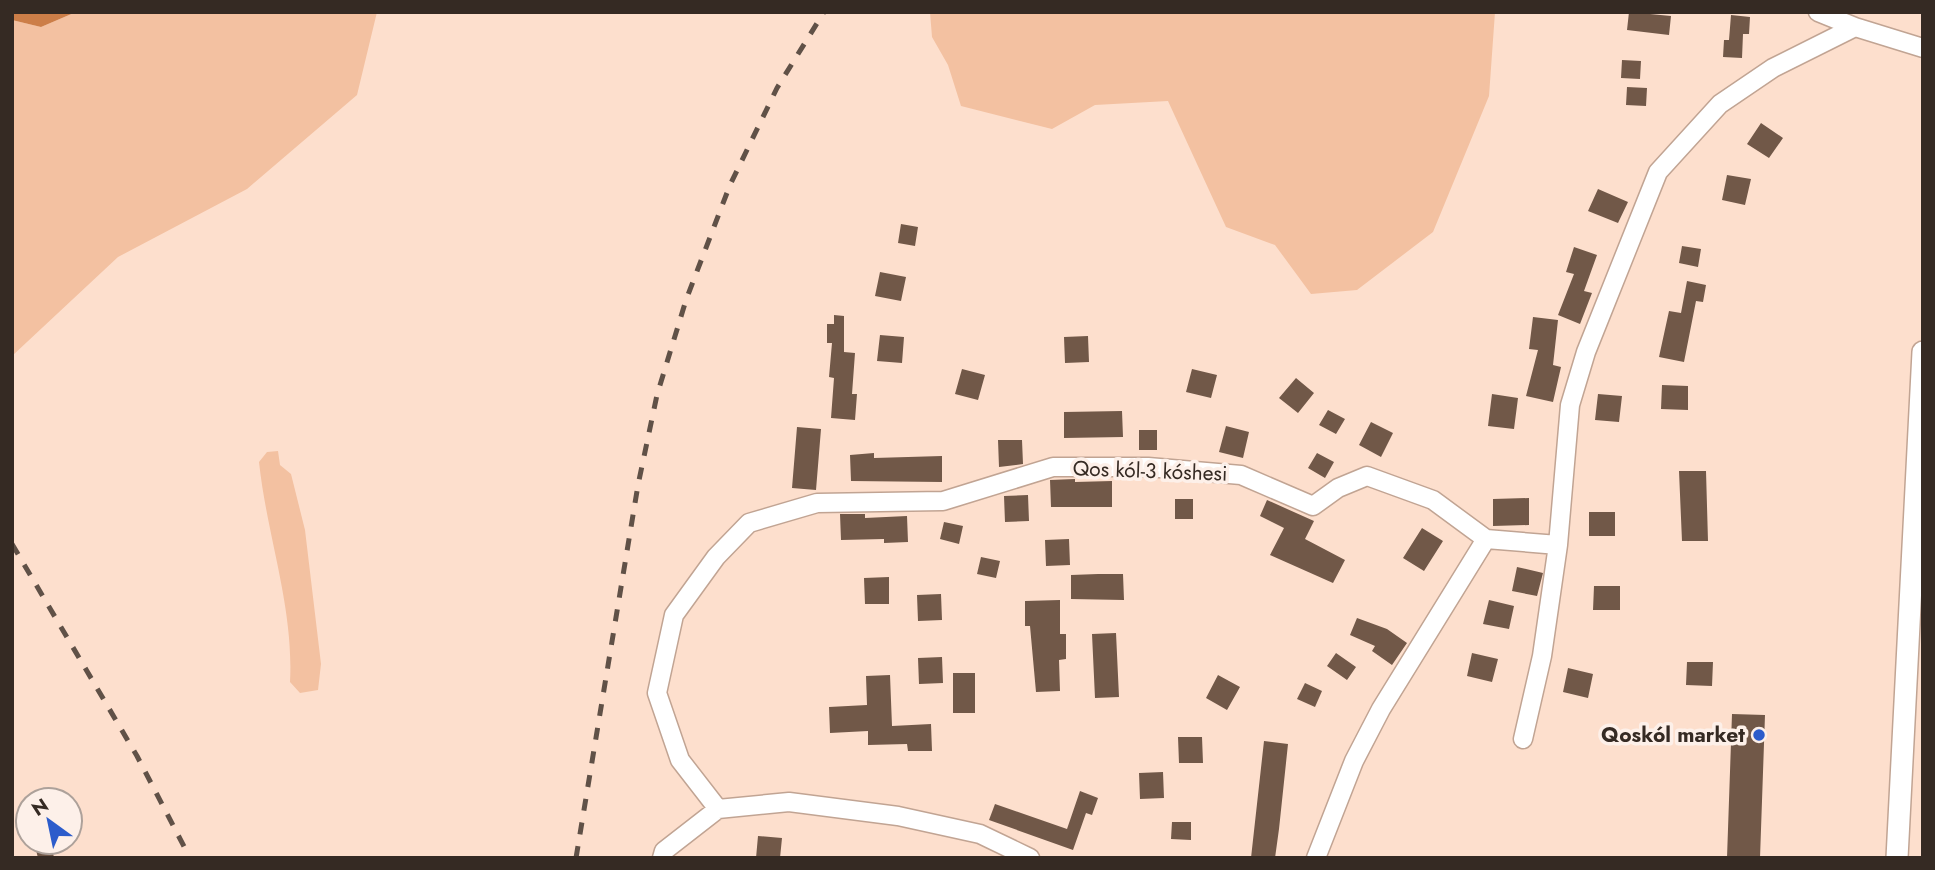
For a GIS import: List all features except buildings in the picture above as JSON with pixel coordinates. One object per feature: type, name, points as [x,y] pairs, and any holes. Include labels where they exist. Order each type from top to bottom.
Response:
[{"type":"main road","points":[[1897,858],[1923,352]]},
{"type":"street","points":[[1818,12],[1855,27],[1923,48]]},
{"type":"street","points":[[1523,739],[1542,656],[1558,545],[1570,405],[1586,352],[1658,172],[1720,104],[1773,68],[1855,27]]},
{"type":"street","name":"Qos kól-3 kóshesi","points":[[718,809],[680,760],[657,693],[674,615],[716,557],[749,523],[817,503],[943,501],[1053,467],[1148,467],[1241,475],[1313,506],[1338,488],[1367,477],[1433,500],[1486,538]]},
{"type":"street","points":[[1316,858],[1353,761],[1381,709],[1486,538],[1558,545]]},
{"type":"street","points":[[663,854],[718,809],[789,802],[898,816],[980,834],[1030,858]]},
{"type":"shaded area","points":[[12,12],[76,12],[41,27],[12,20]]},
{"type":"shaded area","points":[[76,12],[377,12],[357,95],[247,189],[118,257],[12,356],[12,20],[41,27]]},
{"type":"shaded area","points":[[930,12],[1495,12],[1489,96],[1433,232],[1357,290],[1311,294],[1275,245],[1226,227],[1168,101],[1095,105],[1052,129],[961,106],[948,65],[932,37]]},
{"type":"shaded area","points":[[278,451],[280,465],[291,474],[305,530],[321,664],[318,690],[300,693],[290,682],[288,627],[259,462],[267,452]]},
{"type":"railway","points":[[576,858],[638,485],[657,395],[686,300],[730,185],[777,88],[824,12]]},
{"type":"railway","points":[[12,544],[137,756],[190,858]]},
{"type":"place","name":"Qoskól market","points":[[1759,735]]}]
